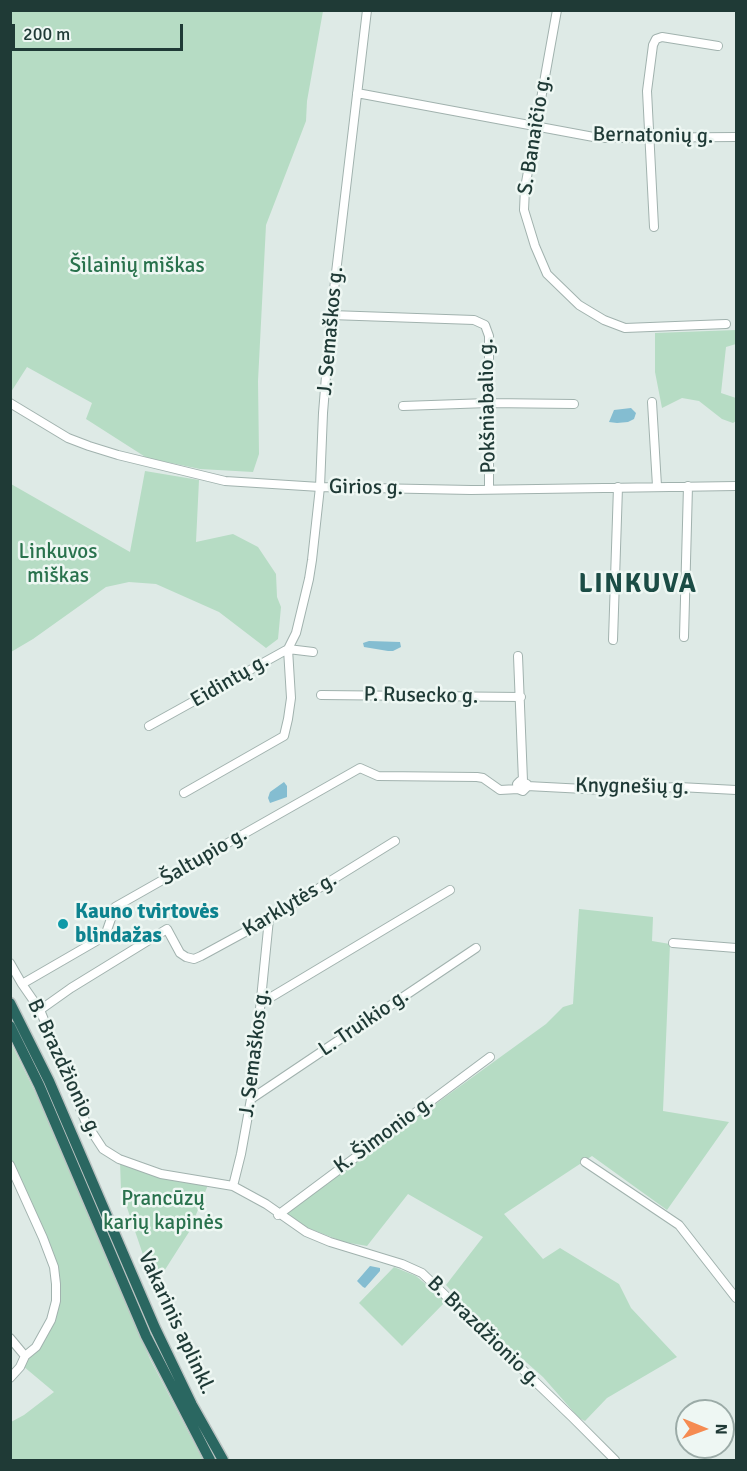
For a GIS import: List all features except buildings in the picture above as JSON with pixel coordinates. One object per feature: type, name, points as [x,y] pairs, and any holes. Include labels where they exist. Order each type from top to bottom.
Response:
[{"type":"highway","name":"Vakarinis aplinkl.","points":[[10,1003],[49,1081],[155,1329],[192,1405],[223,1461]]},
{"type":"highway","name":"Vakarinis aplinkl.","points":[[10,1026],[39,1085],[147,1336],[210,1461]]},
{"type":"street","name":"J. Semaškos g.","points":[[288,649],[296,633],[309,579],[320,487],[331,315],[367,10]]},
{"type":"street","name":"S. Banaičio g.","points":[[556,10],[527,170],[524,210],[535,246],[547,274],[579,305],[604,320],[625,328],[726,324]]},
{"type":"street","points":[[654,227],[648,137],[648,78],[653,45],[656,39],[662,37],[718,46]]},
{"type":"street","name":"Bernatonių g.","points":[[357,93],[599,138],[736,137]]},
{"type":"street","name":"Pokšniabalio g.","points":[[331,315],[474,320],[485,325],[489,336],[489,489]]},
{"type":"street","points":[[652,402],[657,486]]},
{"type":"street","name":"Girios g.","points":[[10,403],[68,438],[118,455],[225,481],[320,487],[489,489],[736,486]]},
{"type":"street","points":[[403,406],[488,403],[574,404]]},
{"type":"street","points":[[684,637],[688,486]]},
{"type":"street","points":[[613,640],[618,487]]},
{"type":"street","points":[[184,792],[284,736],[291,698],[288,649]]},
{"type":"street","name":"Eidintų g.","points":[[149,726],[288,649],[313,652]]},
{"type":"street","points":[[518,656],[525,783]]},
{"type":"street","name":"P. Rusecko g.","points":[[321,694],[521,697]]},
{"type":"street","name":"Knygnešių g.","points":[[360,768],[378,776],[477,777],[483,778],[500,790],[523,791],[525,783],[604,790],[679,787],[736,790]]},
{"type":"street","name":"Šaltupio g.","points":[[22,984],[105,936],[115,907],[360,768]]},
{"type":"street","name":"Karklytės g.","points":[[40,1010],[71,988],[167,929],[180,952],[194,959],[269,919],[395,841]]},
{"type":"street","points":[[261,1001],[450,890]]},
{"type":"street","name":"J. Semaškos g.","points":[[233,1186],[242,1154],[251,1099],[269,919]]},
{"type":"street","points":[[673,943],[736,948]]},
{"type":"street","name":"L. Truikio g.","points":[[251,1099],[476,948]]},
{"type":"street","points":[[10,963],[22,984]]},
{"type":"street","name":"B. Brazdžionio g.","points":[[22,984],[40,1010],[86,1123],[103,1149],[119,1159],[161,1174],[233,1186],[319,1238],[402,1264],[422,1273],[615,1461]]},
{"type":"street","name":"K. Šimonio g.","points":[[278,1215],[490,1057]]},
{"type":"street","points":[[585,1162],[679,1225],[736,1296]]},
{"type":"street","points":[[10,1165],[43,1238],[54,1267],[56,1284],[56,1301],[51,1320],[36,1347],[25,1356],[20,1367],[10,1378]]},
{"type":"street","points":[[10,1338],[25,1356]]},
{"type":"green space","name":"Šilainių miškas","points":[[11,11],[323,11],[307,101],[306,121],[266,225],[258,381],[259,454],[253,472],[200,469],[147,458],[86,419],[92,403],[27,367],[11,392]]},
{"type":"green space","points":[[736,330],[736,344],[726,347],[721,393],[736,398],[736,421],[733,423],[722,419],[699,401],[682,398],[662,408],[655,372],[655,333]]},
{"type":"green space","name":"Linkuvos miškas","points":[[145,471],[199,480],[196,542],[233,534],[258,547],[276,574],[277,597],[281,607],[278,639],[266,648],[219,612],[156,584],[129,582],[106,587],[11,652],[11,484],[130,552]]},
{"type":"green space","points":[[579,909],[653,917],[652,941],[670,944],[663,1111],[729,1122],[667,1210],[592,1156],[504,1214],[543,1259],[560,1248],[619,1284],[631,1308],[677,1357],[607,1398],[585,1421],[579,1418],[543,1377],[476,1318],[446,1285],[483,1237],[408,1194],[367,1246],[344,1242],[308,1228],[286,1216],[289,1210],[546,1024],[563,1007],[573,1004]]},
{"type":"green space","points":[[10,1041],[40,1102],[150,1359],[203,1460],[11,1460],[11,1422],[54,1392],[23,1366],[46,1336],[58,1299],[49,1248],[11,1160]]},
{"type":"green space","name":"Prancūzų karių kapinės","points":[[120,1162],[164,1178],[208,1185],[189,1232],[154,1287],[121,1190]]},
{"type":"green space","points":[[394,1267],[416,1276],[446,1301],[402,1346],[359,1303]]},
{"type":"water","points":[[631,408],[636,413],[634,419],[628,422],[609,422],[614,410]]},
{"type":"water","points":[[369,641],[400,642],[401,647],[388,651],[364,647],[363,643]]},
{"type":"water","points":[[284,782],[287,786],[287,797],[270,803],[268,798],[270,792]]},
{"type":"water","points":[[370,1266],[380,1268],[380,1271],[365,1288],[357,1281]]},
{"type":"place","name":"Kauno tvirtovės blindažas","points":[[63,924]]},
{"type":"district","name":"LINKUVA","points":[[638,585]]}]
